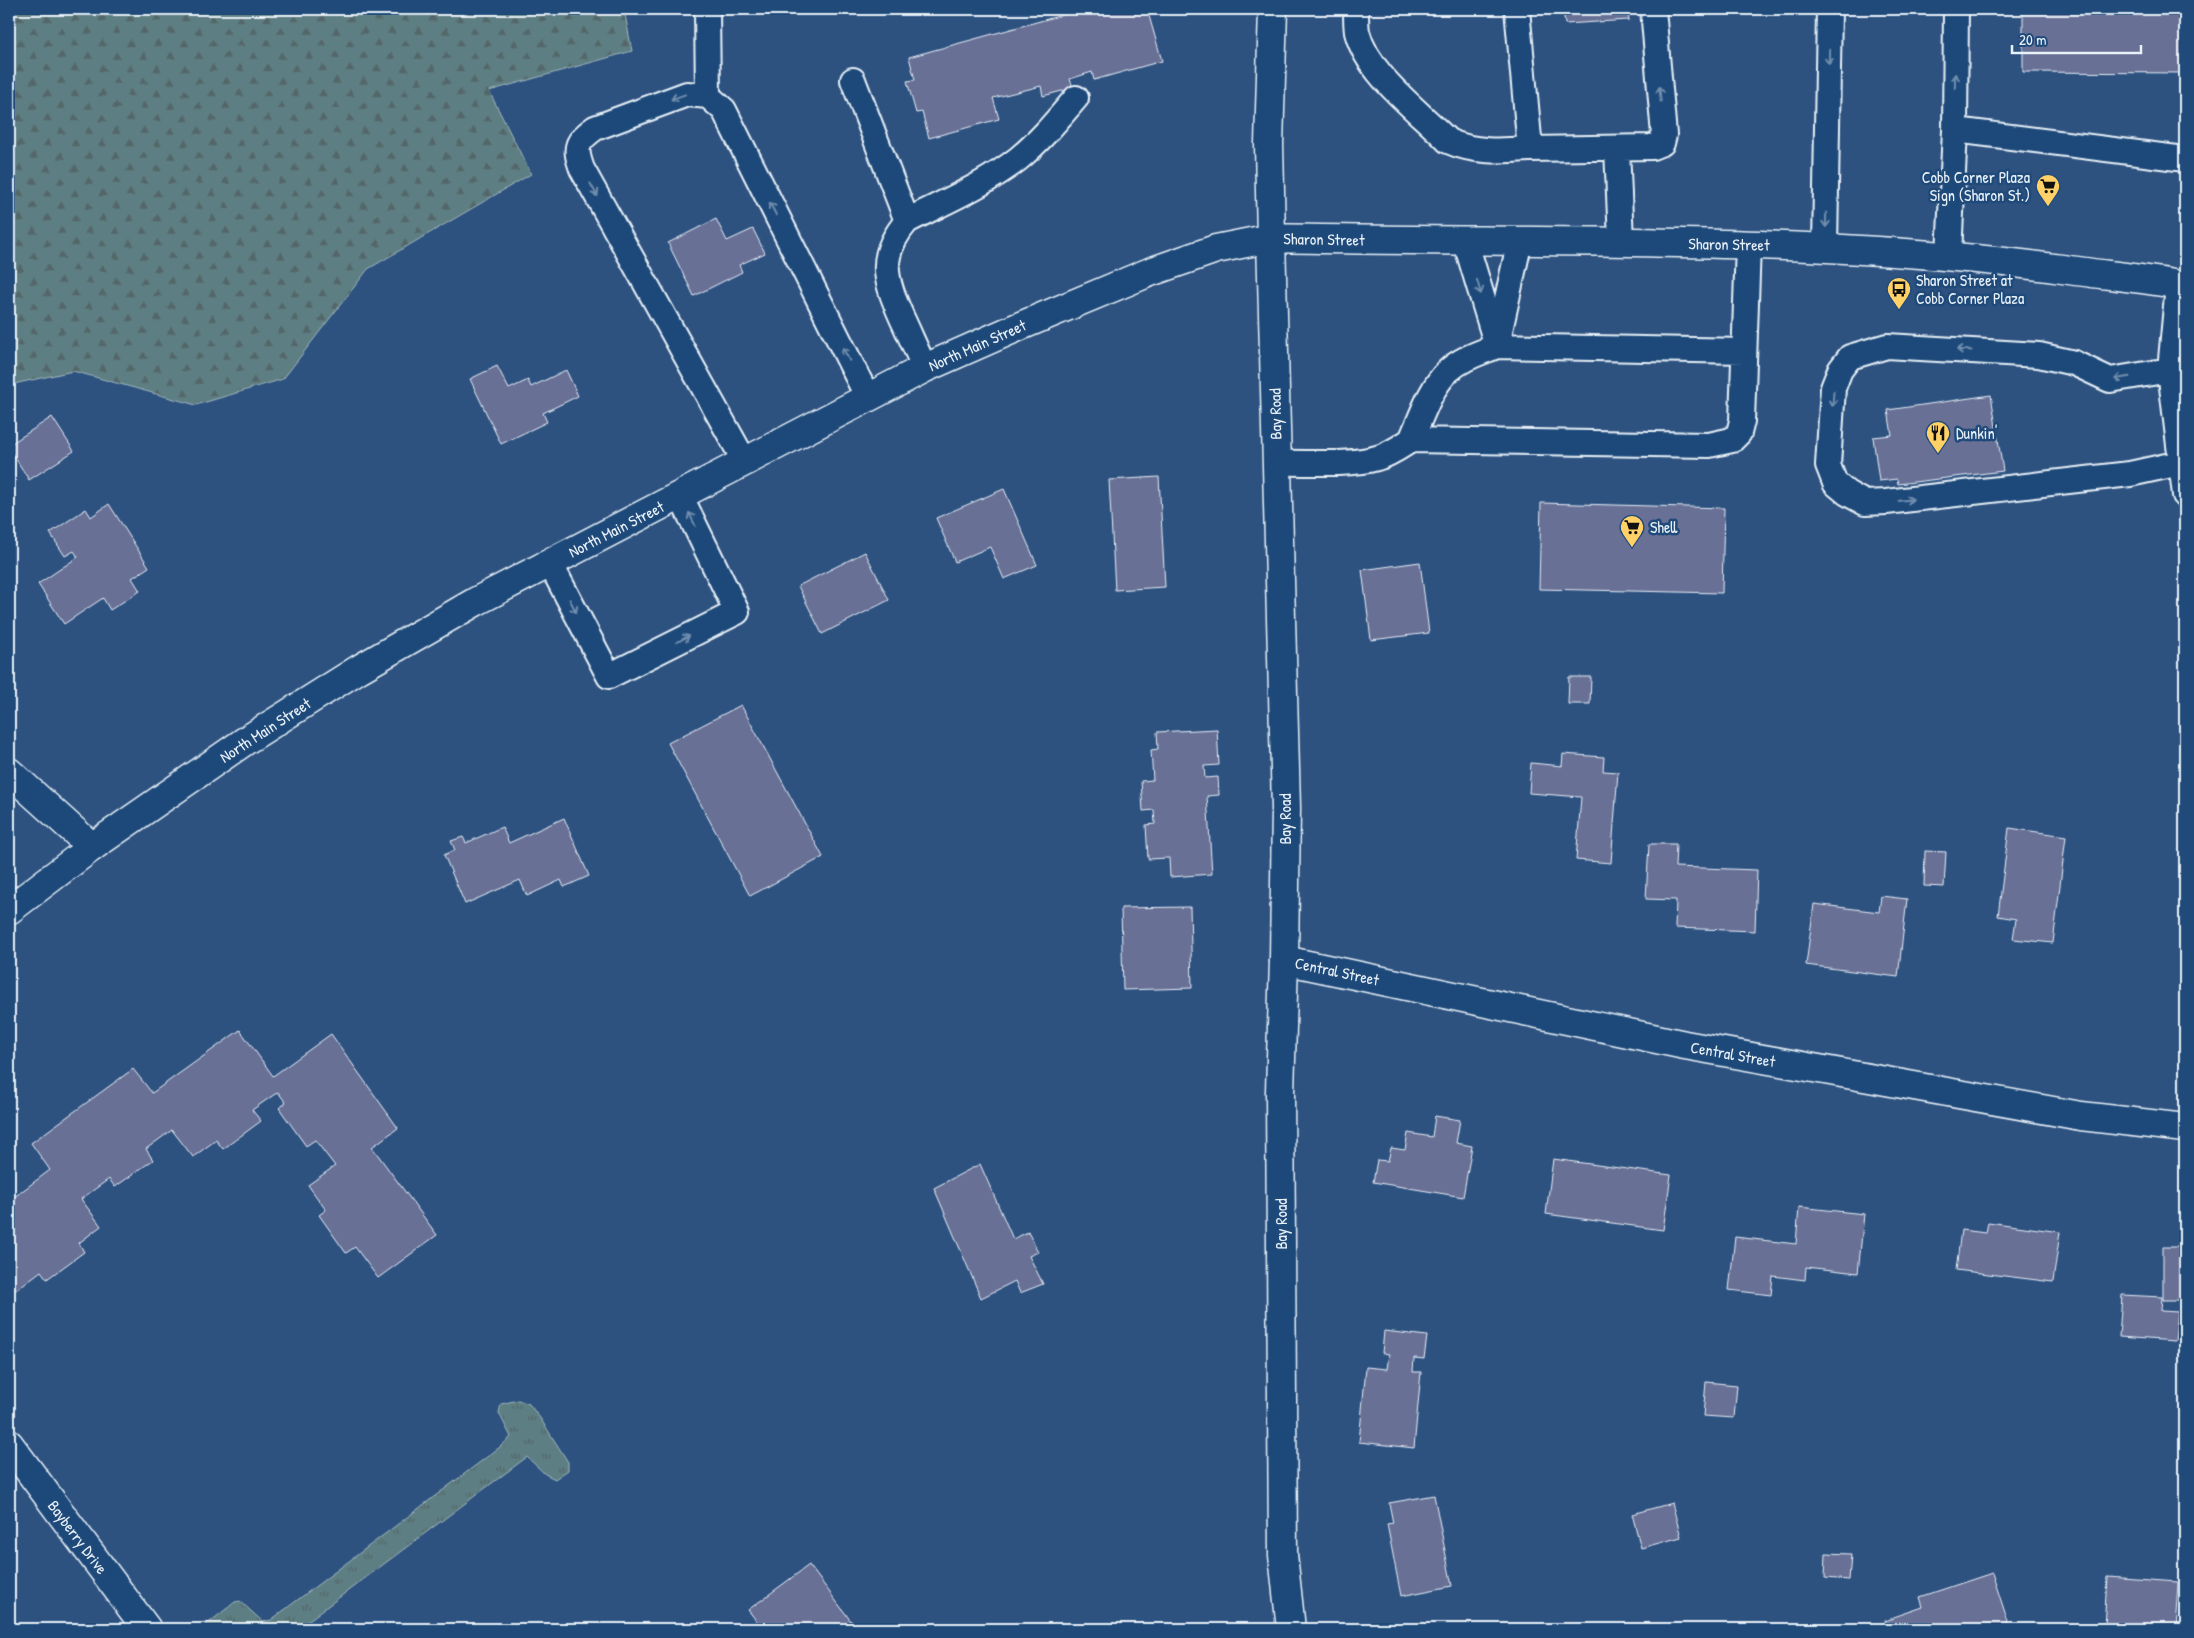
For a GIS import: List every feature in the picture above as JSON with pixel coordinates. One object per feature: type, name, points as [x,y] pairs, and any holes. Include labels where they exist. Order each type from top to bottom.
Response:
[{"type":"main road","name":"Bay Road","points":[[1273,9],[1269,144],[1286,808],[1280,1092],[1283,1555],[1291,1629]]},
{"type":"main road","name":"Sharon Street","points":[[1271,238],[1621,241],[1825,247],[1949,255],[2182,286]]},
{"type":"main road","name":"North Main Street","points":[[9,910],[92,848],[245,742],[359,669],[475,602],[925,368],[1036,319],[1150,272],[1216,249],[1271,238]]},
{"type":"main road","points":[[9,772],[92,848]]},
{"type":"main road","name":"Central Street","points":[[1284,960],[1685,1046],[2081,1116],[2185,1128]]},
{"type":"main road","name":"Bayberry Drive","points":[[9,1444],[147,1629]]},
{"type":"lane","points":[[707,9],[708,96]]},
{"type":"lane","points":[[1356,9],[1357,30],[1361,44],[1374,66],[1448,141],[1462,148],[1484,152],[1530,149],[1652,147],[1662,143],[1664,135],[1653,9]]},
{"type":"lane","points":[[1517,9],[1530,149]]},
{"type":"lane","points":[[1825,247],[1830,9]]},
{"type":"lane","points":[[1949,255],[1955,130],[1956,9]]},
{"type":"lane","points":[[853,80],[907,221]]},
{"type":"lane","points":[[745,462],[582,169],[577,156],[577,147],[582,138],[595,128],[687,94],[708,96],[724,110],[868,398]]},
{"type":"lane","points":[[925,368],[889,290],[886,275],[891,244],[907,221],[984,181],[1017,160],[1044,136],[1076,98]]},
{"type":"lane","points":[[1955,130],[2185,159]]},
{"type":"lane","points":[[1617,148],[1621,241]]},
{"type":"lane","points":[[1465,240],[1496,346]]},
{"type":"lane","points":[[1496,346],[1520,240]]},
{"type":"lane","points":[[1411,440],[1720,444],[1732,440],[1739,433],[1742,421],[1748,244]]},
{"type":"lane","points":[[2182,286],[2170,370],[2185,495]]},
{"type":"lane","points":[[1276,463],[1358,461],[1377,458],[1397,450],[1411,440],[1436,389],[1448,371],[1463,360],[1496,346],[1744,351]]},
{"type":"lane","points":[[2170,370],[2110,380],[2074,363],[2039,355],[1887,346],[1867,350],[1850,357],[1840,370],[1833,388],[1828,465],[1835,483],[1847,493],[1865,503],[2130,474],[2180,462]]},
{"type":"lane","points":[[550,563],[609,676],[737,612],[680,495]]},
{"type":"green space","points":[[9,9],[624,9],[632,51],[489,91],[531,174],[368,269],[283,379],[196,405],[73,371],[9,385]]},
{"type":"green space","points":[[518,1400],[529,1404],[540,1418],[568,1462],[568,1470],[555,1479],[545,1474],[527,1457],[297,1629],[210,1629],[206,1625],[235,1602],[240,1601],[263,1622],[271,1620],[500,1447],[511,1437],[499,1413],[501,1404]]},
{"type":"building","points":[[1084,9],[1147,9],[1162,61],[1094,80],[1092,72],[1070,79],[1073,88],[1043,96],[1041,86],[993,98],[999,119],[929,138],[922,112],[916,113],[907,81],[915,80],[909,57]]},
{"type":"building","points":[[1563,9],[1628,9],[1629,20],[1565,24]]},
{"type":"building","points":[[2023,9],[2185,9],[2185,73],[2023,72]]},
{"type":"building","points":[[716,219],[727,241],[753,229],[765,253],[739,265],[742,272],[694,296],[668,243]]},
{"type":"building","points":[[497,366],[509,389],[528,380],[531,387],[566,370],[578,396],[543,413],[547,422],[501,444],[470,379]]},
{"type":"building","name":"Dunkin'","points":[[1991,395],[2003,471],[1898,484],[1897,479],[1879,481],[1873,437],[1892,435],[1888,410]]},
{"type":"building","points":[[52,417],[74,451],[29,480],[9,445]]},
{"type":"building","points":[[1159,477],[1165,587],[1115,590],[1109,480]]},
{"type":"building","points":[[1004,489],[1037,565],[1004,579],[990,547],[955,562],[936,518]]},
{"type":"building","name":"Shell","points":[[1541,503],[1724,508],[1722,593],[1539,589]]},
{"type":"building","points":[[109,504],[149,567],[132,578],[140,591],[110,610],[103,598],[64,624],[38,584],[78,557],[74,551],[65,556],[50,533],[86,509],[91,517]]},
{"type":"building","points":[[865,552],[889,600],[822,634],[798,586]]},
{"type":"building","points":[[1420,562],[1429,633],[1371,640],[1362,570]]},
{"type":"building","points":[[1569,677],[1591,677],[1590,704],[1568,704]]},
{"type":"building","points":[[741,705],[823,857],[750,896],[668,743]]},
{"type":"building","points":[[1217,729],[1219,765],[1204,766],[1205,778],[1218,777],[1219,795],[1207,796],[1212,874],[1170,877],[1169,858],[1148,859],[1146,825],[1155,824],[1154,810],[1143,811],[1141,781],[1153,780],[1151,750],[1158,749],[1157,732]]},
{"type":"building","points":[[1563,754],[1604,757],[1603,771],[1618,772],[1611,863],[1576,860],[1581,797],[1529,793],[1531,763],[1562,766]]},
{"type":"building","points":[[564,818],[589,876],[564,887],[561,880],[527,896],[520,880],[465,904],[444,855],[455,850],[451,841],[463,837],[466,843],[502,827],[509,843]]},
{"type":"building","points":[[2009,828],[2066,836],[2053,943],[2013,939],[2016,919],[1998,916]]},
{"type":"building","points":[[1649,844],[1676,844],[1675,867],[1757,870],[1755,931],[1675,928],[1676,900],[1646,899]]},
{"type":"building","points":[[1925,851],[1946,852],[1944,887],[1924,886]]},
{"type":"building","points":[[1881,896],[1907,899],[1898,977],[1806,965],[1814,904],[1879,912]]},
{"type":"building","points":[[1190,907],[1192,988],[1123,990],[1121,908]]},
{"type":"building","points":[[240,1030],[273,1076],[331,1034],[398,1128],[372,1147],[437,1235],[378,1278],[355,1247],[346,1253],[319,1215],[326,1210],[308,1185],[335,1166],[315,1140],[306,1146],[279,1108],[286,1103],[278,1092],[252,1110],[261,1121],[223,1149],[216,1140],[193,1157],[172,1130],[146,1149],[153,1160],[115,1187],[109,1179],[81,1199],[101,1226],[79,1243],[84,1252],[47,1279],[41,1271],[9,1295],[9,1201],[50,1170],[31,1143],[133,1069],[152,1093]]},
{"type":"building","points":[[1435,1116],[1460,1120],[1456,1143],[1472,1146],[1463,1197],[1373,1182],[1377,1160],[1388,1161],[1391,1148],[1405,1150],[1408,1133],[1432,1137]]},
{"type":"building","points":[[1553,1159],[1671,1175],[1663,1230],[1546,1214]]},
{"type":"building","points":[[980,1164],[1013,1239],[1028,1232],[1038,1252],[1029,1256],[1043,1284],[1020,1293],[1015,1281],[981,1298],[934,1188]]},
{"type":"building","points":[[1799,1207],[1864,1214],[1858,1273],[1806,1267],[1805,1280],[1773,1276],[1771,1295],[1729,1290],[1735,1237],[1796,1244]]},
{"type":"building","points":[[1988,1222],[2060,1232],[2053,1282],[1956,1270],[1961,1230],[1986,1233]]},
{"type":"building","points":[[2163,1247],[2185,1247],[2185,1300],[2163,1300]]},
{"type":"building","points":[[2122,1295],[2162,1297],[2161,1311],[2178,1312],[2175,1341],[2119,1337]]},
{"type":"building","points":[[1384,1331],[1427,1336],[1424,1359],[1414,1358],[1413,1372],[1421,1372],[1414,1448],[1359,1442],[1366,1367],[1387,1369],[1389,1354],[1382,1353]]},
{"type":"building","points":[[1706,1382],[1737,1385],[1734,1418],[1703,1416]]},
{"type":"building","points":[[1434,1495],[1452,1586],[1401,1596],[1387,1524],[1393,1523],[1389,1503]]},
{"type":"building","points":[[1672,1503],[1681,1537],[1641,1548],[1632,1514]]},
{"type":"building","points":[[1826,1553],[1851,1554],[1849,1580],[1825,1578]]},
{"type":"building","points":[[809,1565],[857,1629],[763,1629],[748,1610]]},
{"type":"building","points":[[1992,1573],[2010,1628],[1888,1629],[1885,1620],[1923,1607],[1920,1597]]},
{"type":"building","points":[[2107,1577],[2178,1582],[2175,1629],[2104,1627]]},
{"type":"place","name":"Cobb Corner Plaza Sign (Sharon St.)","points":[[2048,207]]},
{"type":"place","name":"Sharon Street at Cobb Corner Plaza","points":[[1899,310]]},
{"type":"place","name":"Dunkin'","points":[[1938,454]]},
{"type":"place","name":"Shell","points":[[1632,548]]}]
